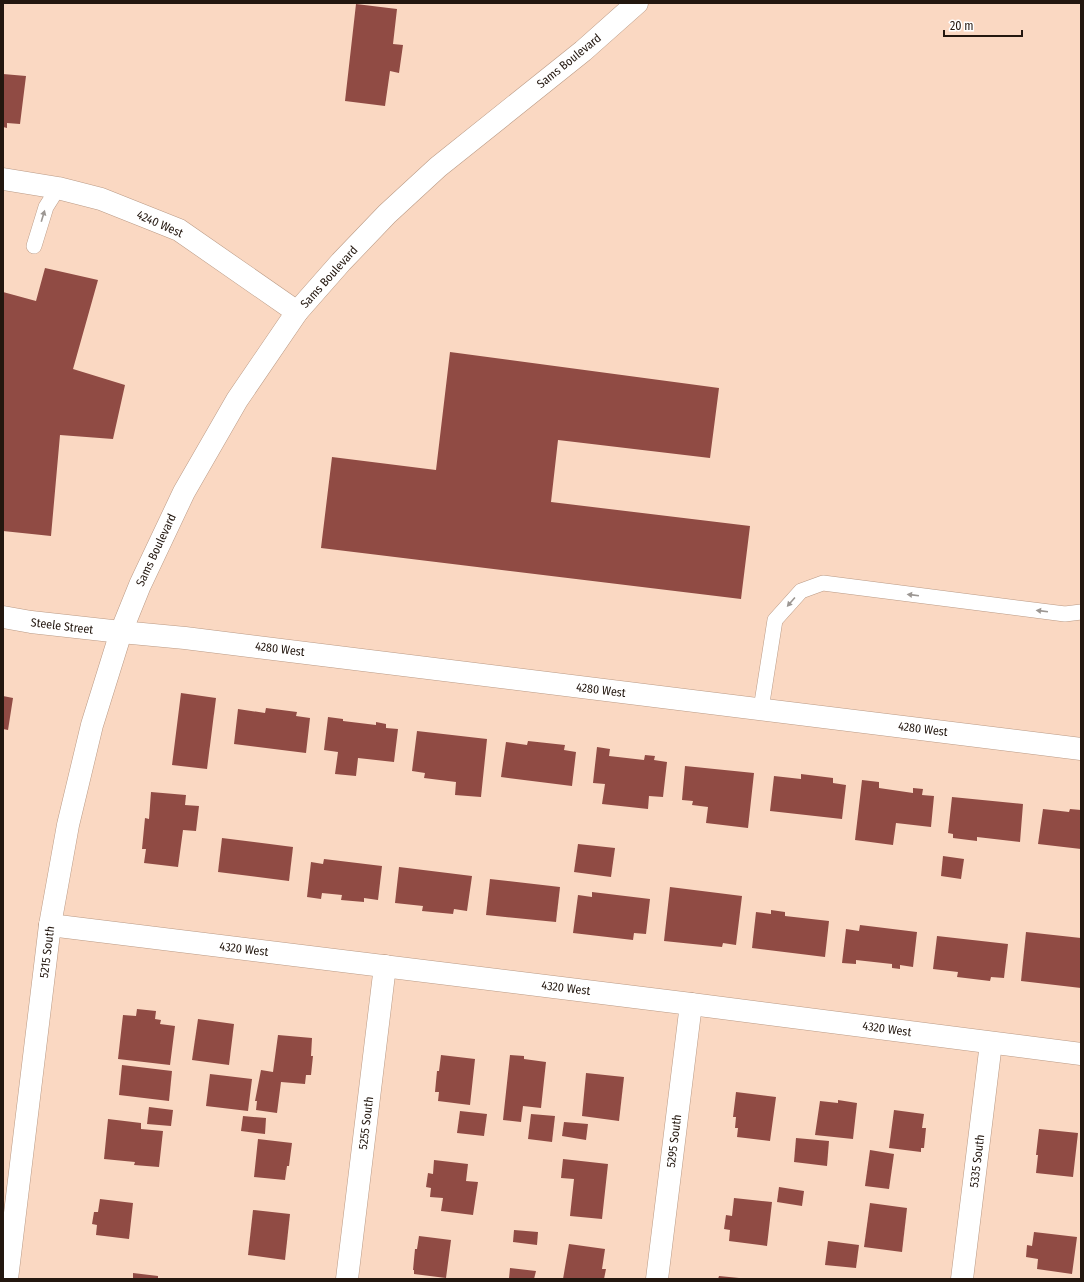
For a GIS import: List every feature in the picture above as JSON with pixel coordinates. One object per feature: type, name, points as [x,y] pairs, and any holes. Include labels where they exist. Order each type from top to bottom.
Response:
[{"type":"street","name":"Sams Boulevard","points":[[121,632],[140,585],[184,492],[237,400],[297,312],[341,262],[387,214],[438,167],[583,51],[637,3]]},
{"type":"street","name":"4240 West","points":[[3,180],[58,188],[101,199],[179,230],[297,312]]},
{"type":"street","name":"Steele Street","points":[[3,617],[31,622],[121,632]]},
{"type":"street","name":"4280 West","points":[[121,632],[193,639],[1081,749]]},
{"type":"street","name":"5215 South","points":[[7,1279],[50,925],[68,825],[90,733],[121,632]]},
{"type":"street","name":"4320 West","points":[[50,925],[692,1004],[1081,1054]]},
{"type":"street","name":"5255 South","points":[[347,1279],[385,966]]},
{"type":"street","name":"5295 South","points":[[657,1279],[692,1004]]},
{"type":"street","name":"5335 South","points":[[962,1279],[991,1043]]},
{"type":"lane","points":[[34,246],[46,206],[58,188]]},
{"type":"lane","points":[[761,709],[775,620],[801,591],[823,583],[1065,614],[1081,612]]},
{"type":"building","points":[[356,4],[397,9],[393,44],[403,45],[399,73],[390,71],[385,106],[345,101]]},
{"type":"building","points":[[3,74],[26,76],[20,124],[7,123],[7,128],[3,127]]},
{"type":"building","points":[[45,268],[98,280],[73,369],[125,385],[113,439],[60,435],[51,536],[3,531],[3,292],[36,301]]},
{"type":"building","points":[[450,352],[719,388],[710,458],[558,440],[551,502],[750,526],[741,599],[321,548],[332,457],[436,470]]},
{"type":"building","points":[[181,693],[216,698],[207,769],[172,765]]},
{"type":"building","points":[[3,696],[13,698],[8,730],[3,729]]},
{"type":"building","points":[[266,708],[297,712],[296,716],[310,718],[306,753],[234,744],[238,709],[265,713]]},
{"type":"building","points":[[328,717],[343,719],[343,721],[376,725],[376,722],[386,724],[386,728],[398,729],[394,762],[358,758],[356,776],[335,774],[338,752],[324,750]]},
{"type":"building","points":[[417,731],[487,739],[481,797],[455,795],[456,782],[424,778],[425,773],[412,771]]},
{"type":"building","points":[[528,741],[565,745],[564,750],[576,752],[572,786],[501,777],[506,742],[527,745]]},
{"type":"building","points":[[597,747],[610,749],[609,756],[644,760],[645,755],[655,756],[654,760],[667,762],[663,797],[649,796],[648,809],[602,804],[605,784],[593,783]]},
{"type":"building","points":[[685,766],[754,773],[748,828],[706,823],[708,807],[692,805],[693,801],[682,800]]},
{"type":"building","points":[[801,774],[833,778],[833,783],[846,785],[842,819],[770,811],[774,776],[801,779]]},
{"type":"building","points":[[862,780],[879,782],[879,788],[913,793],[913,788],[923,789],[922,795],[934,796],[931,827],[896,823],[893,845],[855,840]]},
{"type":"building","points":[[151,792],[186,795],[185,805],[199,806],[196,831],[183,830],[178,867],[144,863],[146,849],[142,849],[145,818],[149,819]]},
{"type":"building","points":[[952,797],[1023,804],[1020,842],[977,837],[977,841],[953,838],[953,834],[948,833]]},
{"type":"building","points":[[1043,809],[1069,812],[1070,809],[1081,810],[1081,849],[1038,844]]},
{"type":"building","points":[[222,838],[293,847],[289,881],[218,872]]},
{"type":"building","points":[[578,844],[615,848],[611,877],[574,872]]},
{"type":"building","points":[[943,856],[964,859],[961,879],[941,876]]},
{"type":"building","points":[[324,859],[382,866],[378,900],[364,898],[364,902],[341,900],[342,895],[322,893],[321,899],[307,897],[311,862],[323,864]]},
{"type":"building","points":[[399,867],[472,876],[467,911],[454,909],[453,914],[422,911],[423,906],[395,903]]},
{"type":"building","points":[[490,879],[560,887],[556,922],[486,915]]},
{"type":"building","points":[[670,887],[742,896],[736,945],[723,943],[722,947],[664,941]]},
{"type":"building","points":[[592,892],[650,899],[646,934],[634,933],[633,940],[573,933],[578,895],[592,897]]},
{"type":"building","points":[[771,910],[785,912],[785,916],[829,921],[825,957],[752,948],[756,912],[771,914]]},
{"type":"building","points":[[860,925],[917,932],[913,967],[900,965],[900,969],[892,968],[892,964],[856,960],[856,964],[842,963],[846,929],[859,931]]},
{"type":"building","points":[[1026,932],[1081,938],[1081,988],[1021,981]]},
{"type":"building","points":[[937,936],[1008,944],[1004,978],[991,977],[990,981],[957,977],[958,972],[933,969]]},
{"type":"building","points":[[137,1009],[156,1011],[155,1019],[161,1020],[160,1024],[175,1026],[170,1065],[118,1059],[123,1015],[136,1016]]},
{"type":"building","points":[[198,1019],[234,1024],[229,1065],[192,1060]]},
{"type":"building","points":[[278,1035],[312,1038],[311,1056],[313,1056],[311,1075],[306,1075],[305,1084],[281,1082],[277,1113],[256,1110],[257,1101],[255,1101],[261,1070],[273,1072]]},
{"type":"building","points":[[441,1055],[475,1059],[470,1105],[438,1101],[439,1092],[435,1092],[437,1071],[439,1071]]},
{"type":"building","points":[[510,1055],[524,1056],[524,1059],[546,1062],[541,1108],[523,1106],[521,1122],[503,1120]]},
{"type":"building","points":[[122,1065],[172,1071],[169,1101],[119,1095]]},
{"type":"building","points":[[586,1073],[624,1077],[619,1121],[582,1116]]},
{"type":"building","points":[[210,1074],[252,1079],[248,1111],[206,1106]]},
{"type":"building","points":[[736,1092],[776,1097],[770,1141],[737,1137],[738,1128],[735,1128],[736,1117],[733,1117]]},
{"type":"building","points":[[838,1100],[857,1103],[853,1139],[815,1135],[820,1101],[838,1103]]},
{"type":"building","points":[[149,1107],[173,1110],[171,1126],[147,1124]]},
{"type":"building","points":[[894,1110],[924,1114],[922,1128],[926,1128],[924,1148],[921,1148],[921,1152],[889,1148]]},
{"type":"building","points":[[460,1111],[487,1114],[484,1136],[457,1133]]},
{"type":"building","points":[[531,1114],[555,1116],[552,1142],[528,1139]]},
{"type":"building","points":[[243,1116],[266,1118],[265,1134],[241,1131]]},
{"type":"building","points":[[108,1119],[141,1123],[141,1129],[163,1131],[159,1167],[134,1165],[135,1162],[104,1159]]},
{"type":"building","points":[[564,1122],[588,1124],[586,1140],[562,1136]]},
{"type":"building","points":[[1039,1129],[1078,1133],[1073,1177],[1036,1173],[1038,1155],[1036,1155]]},
{"type":"building","points":[[796,1138],[829,1141],[827,1166],[794,1162]]},
{"type":"building","points":[[258,1139],[292,1143],[289,1166],[287,1166],[285,1180],[254,1177]]},
{"type":"building","points":[[870,1150],[894,1154],[889,1189],[865,1186]]},
{"type":"building","points":[[563,1159],[608,1164],[602,1219],[570,1216],[574,1179],[561,1178]]},
{"type":"building","points":[[434,1160],[468,1164],[466,1181],[478,1182],[473,1215],[441,1211],[443,1198],[430,1197],[431,1188],[426,1187],[428,1173],[433,1174]]},
{"type":"building","points":[[779,1187],[804,1191],[802,1206],[777,1202]]},
{"type":"building","points":[[734,1198],[772,1202],[767,1246],[729,1241],[730,1230],[724,1229],[726,1215],[732,1216]]},
{"type":"building","points":[[100,1199],[133,1203],[129,1239],[96,1235],[97,1225],[92,1224],[94,1212],[98,1212]]},
{"type":"building","points":[[870,1203],[907,1208],[902,1252],[864,1247]]},
{"type":"building","points":[[253,1210],[290,1214],[285,1260],[248,1255]]},
{"type":"building","points":[[514,1230],[538,1232],[537,1245],[513,1242]]},
{"type":"building","points":[[1034,1232],[1077,1237],[1072,1274],[1037,1269],[1038,1259],[1026,1257],[1027,1245],[1032,1246]]},
{"type":"building","points":[[419,1236],[451,1240],[446,1278],[414,1274],[415,1249],[417,1249]]},
{"type":"building","points":[[828,1241],[859,1245],[856,1268],[825,1265]]},
{"type":"building","points":[[569,1244],[605,1249],[602,1269],[606,1269],[604,1279],[563,1279]]},
{"type":"building","points":[[510,1268],[536,1271],[534,1279],[509,1279]]},
{"type":"building","points":[[133,1273],[158,1276],[158,1279],[133,1279]]},
{"type":"building","points":[[719,1276],[739,1278],[739,1279],[718,1279]]}]
